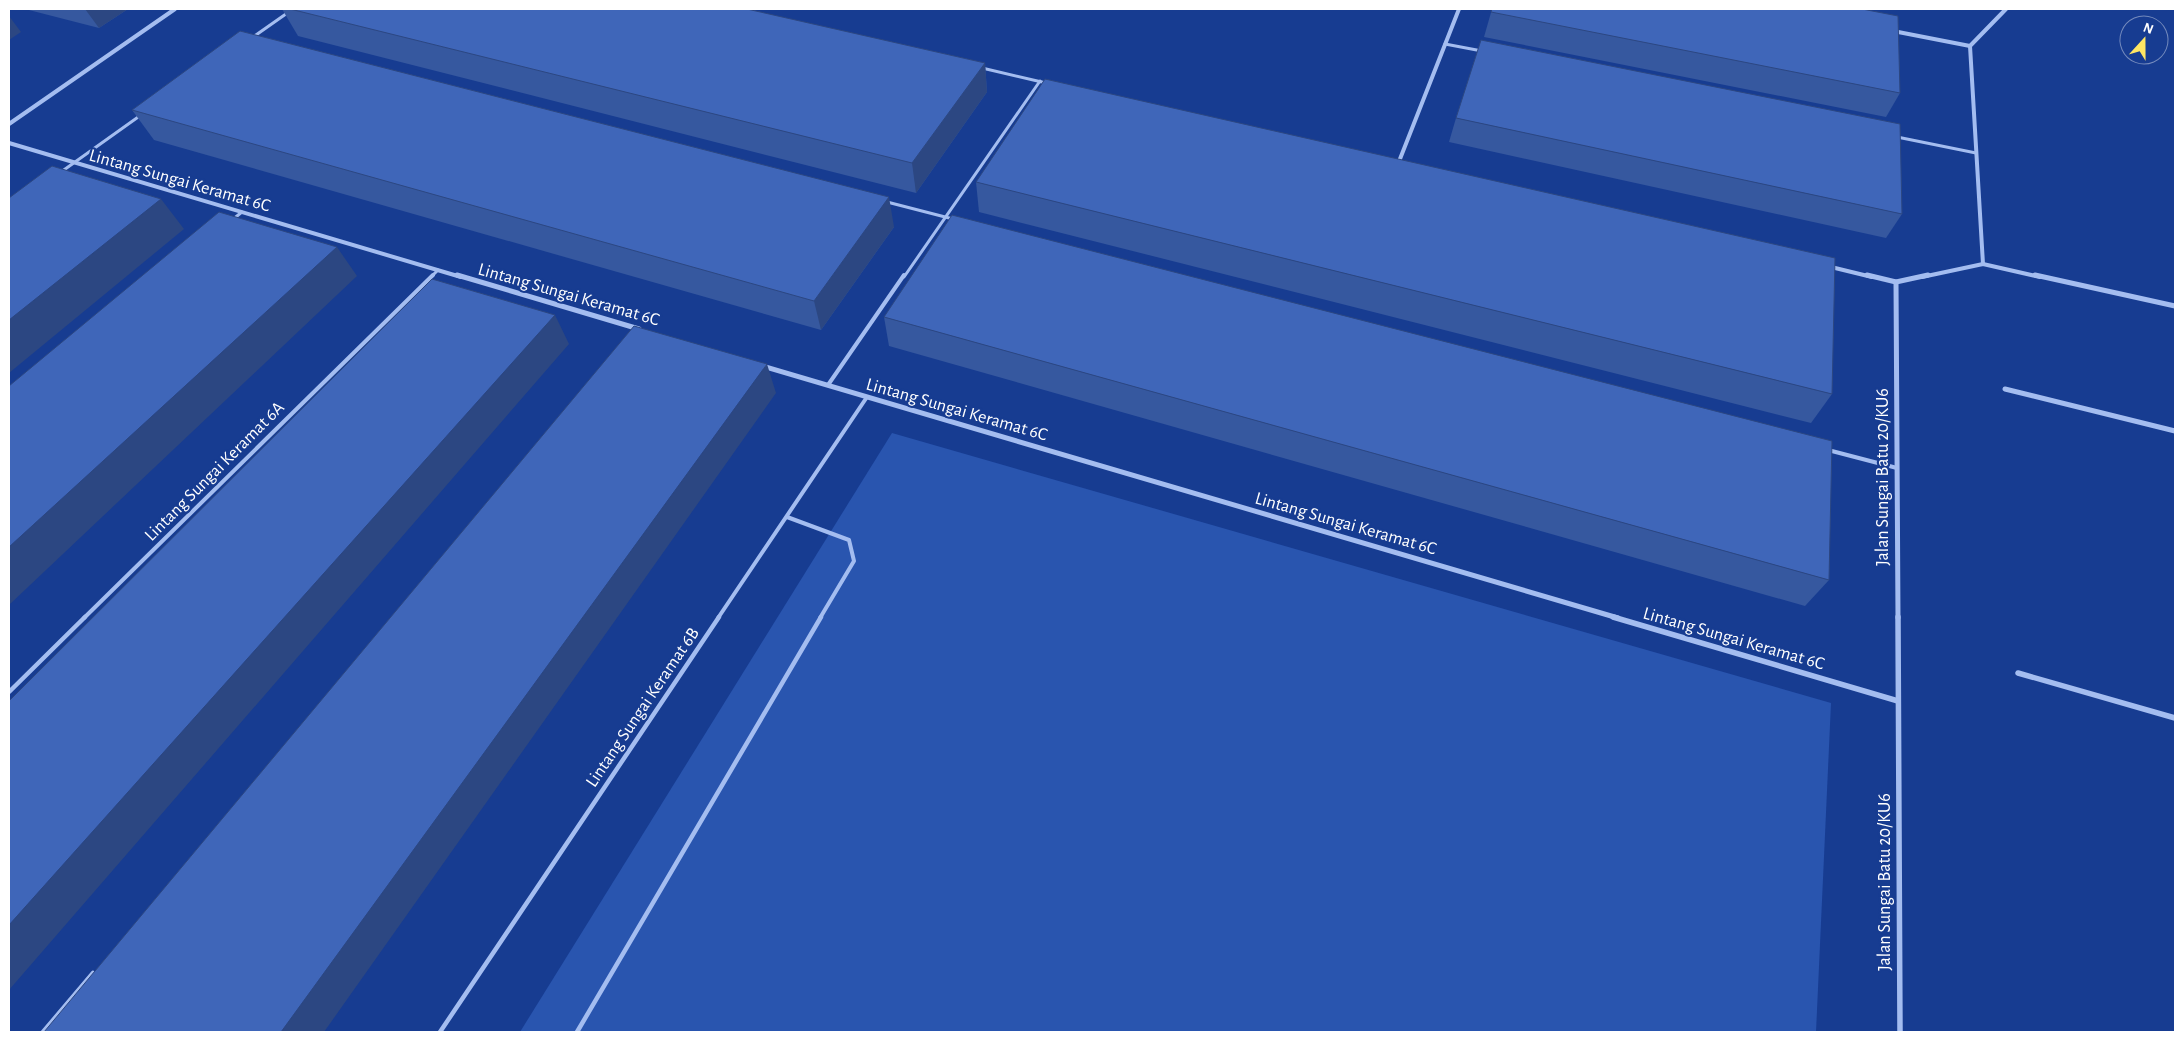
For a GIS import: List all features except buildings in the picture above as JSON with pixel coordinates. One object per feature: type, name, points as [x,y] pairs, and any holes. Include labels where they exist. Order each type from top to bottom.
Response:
[{"type":"street","points":[[9,124],[174,9]]},
{"type":"street","points":[[1407,167],[1398,165],[1459,9]]},
{"type":"street","points":[[1984,264],[1970,46],[2006,9]]},
{"type":"street","points":[[1883,29],[1970,46]]},
{"type":"street","name":"Lintang Sungai Keramat 6C","points":[[9,143],[644,331]]},
{"type":"street","points":[[1829,266],[1896,282],[1984,264],[2175,306]]},
{"type":"street","name":"Jalan Sungai Batu 20/KU6","points":[[1896,282],[1900,1032]]},
{"type":"street","name":"Lintang Sungai Keramat 6C","points":[[754,363],[1898,701]]},
{"type":"street","points":[[2004,389],[2175,431]]},
{"type":"street","points":[[2018,673],[2175,718]]},
{"type":"lane","points":[[252,37],[293,9]]},
{"type":"lane","points":[[1445,44],[1484,52]]},
{"type":"lane","points":[[982,68],[1050,83]]},
{"type":"lane","points":[[828,385],[1040,81]]},
{"type":"lane","points":[[60,173],[147,111]]},
{"type":"lane","points":[[1889,135],[1976,153]]},
{"type":"lane","points":[[878,200],[955,219]]},
{"type":"lane","points":[[227,225],[242,212]]},
{"type":"lane","name":"Lintang Sungai Keramat 6A","points":[[9,692],[438,270]]},
{"type":"lane","points":[[628,336],[634,328]]},
{"type":"lane","name":"Lintang Sungai Keramat 6B","points":[[440,1032],[867,397]]},
{"type":"lane","points":[[1820,448],[1897,468]]},
{"type":"lane","points":[[577,1032],[854,562],[849,540],[787,517]]},
{"type":"lane","points":[[43,1032],[95,971]]},
{"type":"shaded area","points":[[892,433],[1831,703],[1816,1032],[520,1032]]}]
